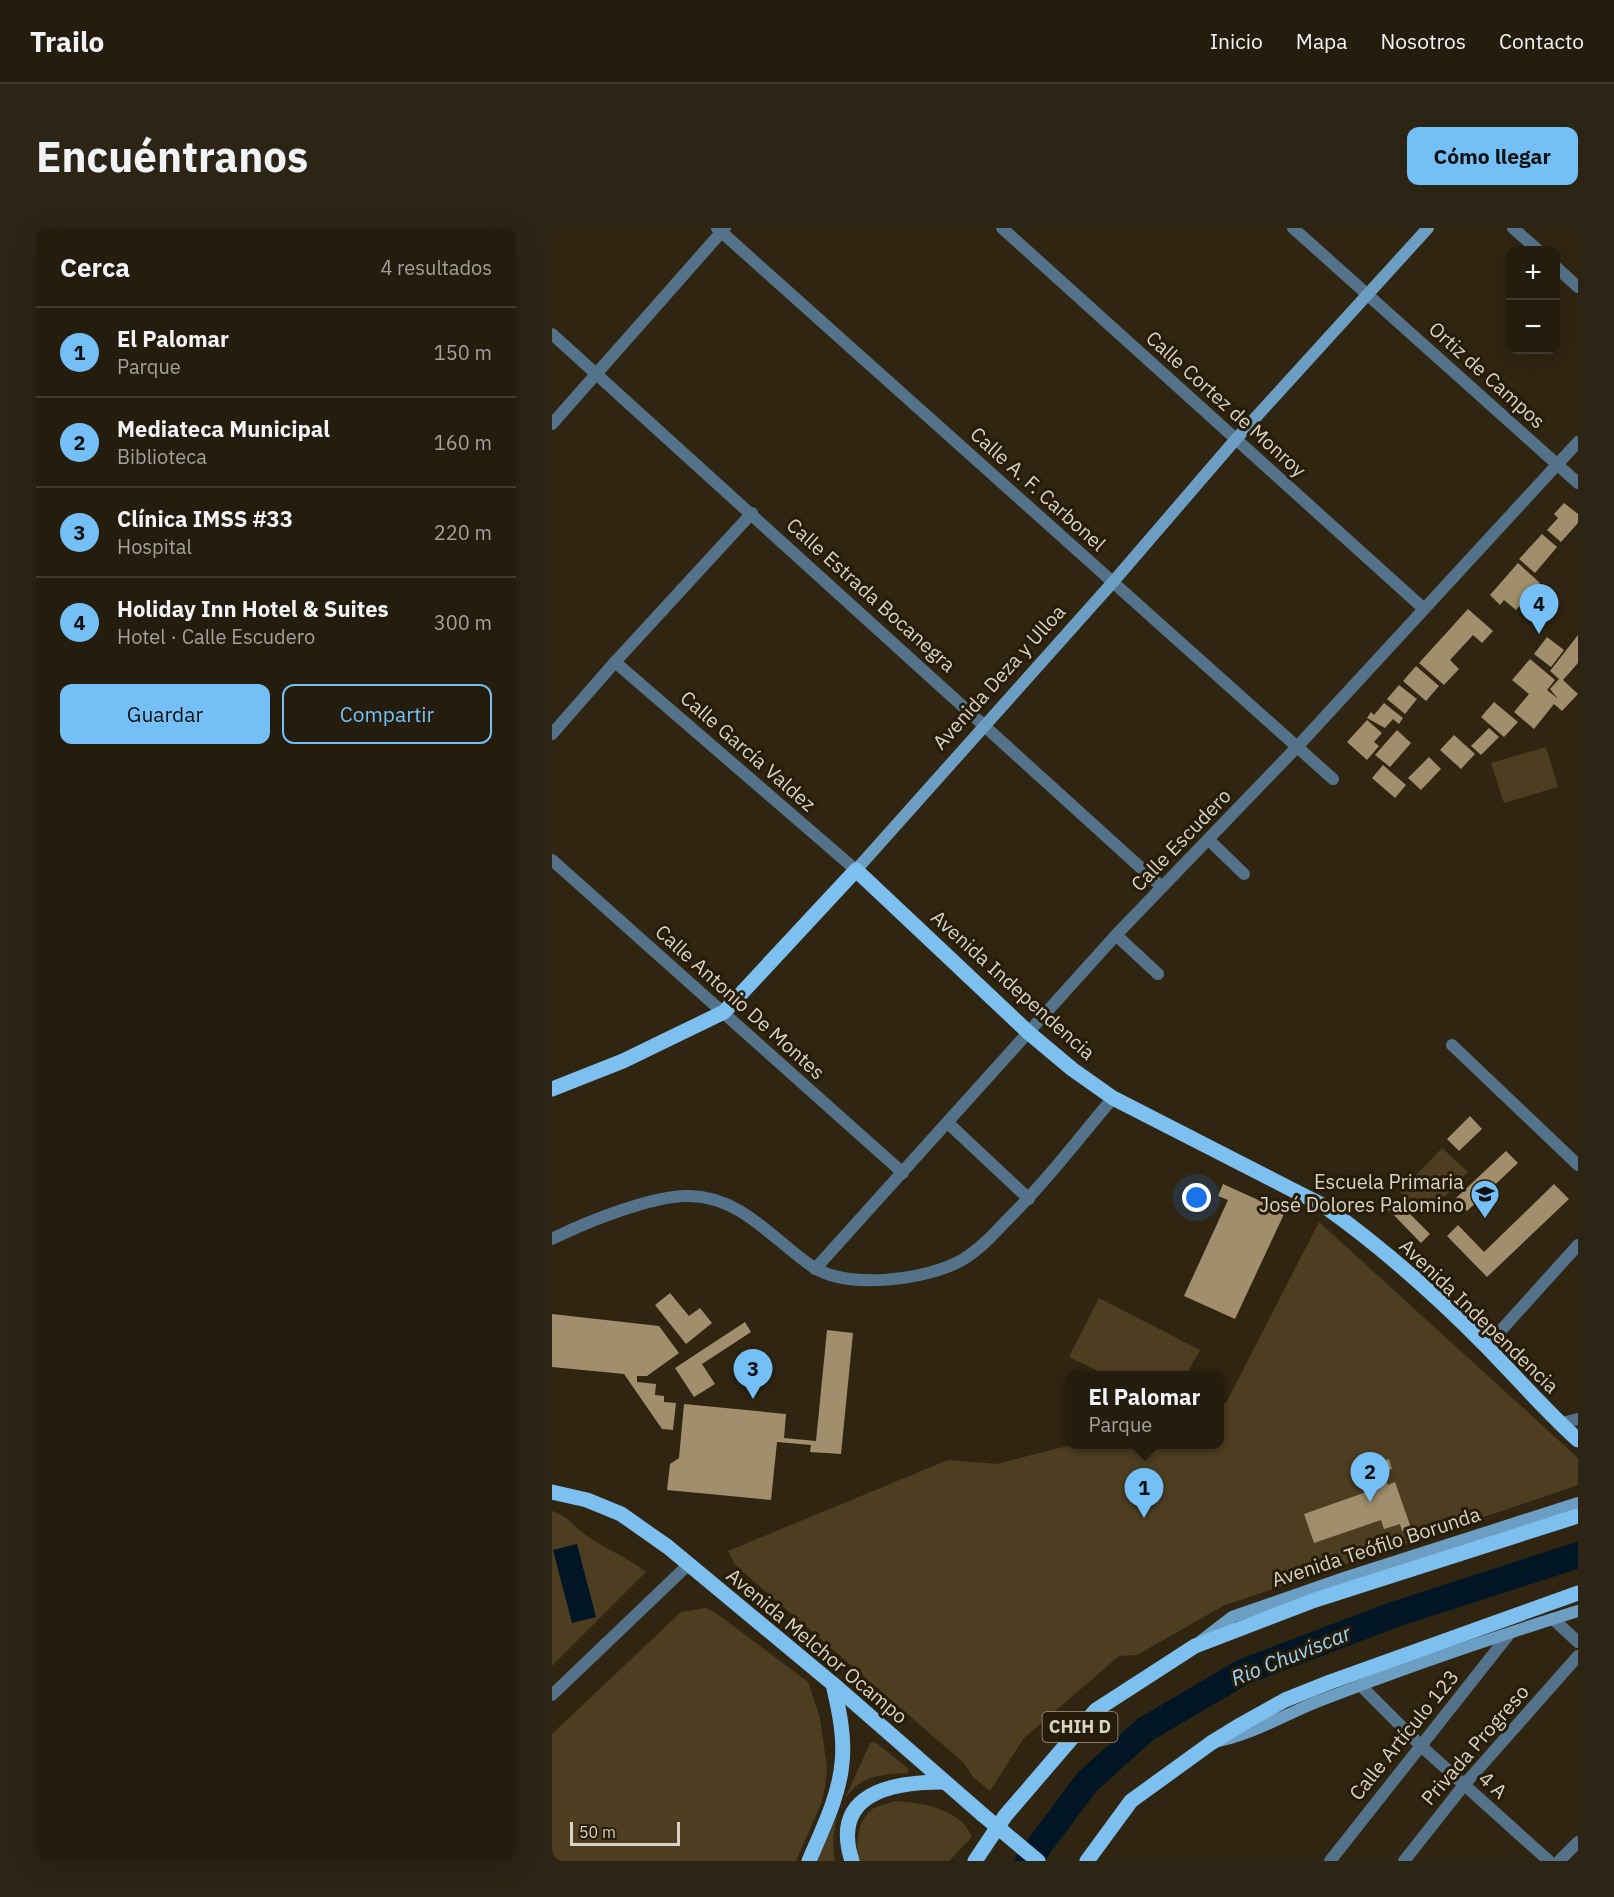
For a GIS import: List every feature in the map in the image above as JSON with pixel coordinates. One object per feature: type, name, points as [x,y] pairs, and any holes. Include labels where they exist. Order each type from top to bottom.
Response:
[{"type":"main road","name":"Avenida Deza y Ulloa","points":[[552,1089],[623,1061],[724,1012],[856,870],[1113,582],[1236,439],[1369,296],[1428,228]]},
{"type":"main road","name":"Avenida Independencia","points":[[856,870],[1029,1033],[1072,1069],[1113,1098],[1324,1206],[1402,1266],[1486,1347],[1559,1424],[1577,1438]]},
{"type":"main road","name":"Avenida Melchor Ocampo","points":[[552,1492],[587,1500],[621,1514],[689,1564],[833,1684],[943,1782],[1038,1861]]},
{"type":"main road","name":"Avenida Teófilo Borunda","points":[[1195,1646],[1222,1633],[1576,1508]]},
{"type":"main road","name":"Avenida Teófilo Borunda","points":[[975,1861],[1005,1816],[1096,1710],[1195,1646],[1232,1617],[1344,1578],[1576,1508]]},
{"type":"main road","points":[[1087,1861],[1131,1801],[1211,1743],[1285,1700],[1578,1593]]},
{"type":"main road","points":[[1211,1743],[1237,1737],[1267,1722],[1361,1686],[1578,1611]]},
{"type":"main road","points":[[809,1861],[832,1803],[842,1765],[840,1717],[833,1684]]},
{"type":"main road","points":[[852,1861],[848,1849],[848,1827],[852,1812],[867,1797],[884,1788],[910,1782],[943,1782]]},
{"type":"street","name":"Calle Cortez de Monroy","points":[[1002,228],[1423,608]]},
{"type":"street","name":"Ortiz de Campos","points":[[1293,228],[1578,483]]},
{"type":"street","points":[[1513,228],[1533,246]]},
{"type":"street","points":[[552,424],[722,229]]},
{"type":"street","name":"Calle A. F. Carbonel","points":[[722,229],[1333,779]]},
{"type":"street","points":[[1560,271],[1578,287]]},
{"type":"street","name":"Calle Estrada Bocanegra","points":[[552,334],[1162,887]]},
{"type":"street","name":"Calle Escudero","points":[[815,1269],[1116,935],[1297,747],[1578,442]]},
{"type":"street","points":[[552,734],[752,513]]},
{"type":"street","name":"Calle García Valdez","points":[[615,662],[856,870]]},
{"type":"street","points":[[1209,840],[1244,874]]},
{"type":"street","name":"Calle Antonio De Montes","points":[[552,860],[903,1173]]},
{"type":"street","points":[[1116,935],[1158,974]]},
{"type":"street","points":[[1452,1045],[1578,1165]]},
{"type":"street","points":[[552,1239],[656,1200],[690,1196],[723,1202],[741,1210],[815,1269],[848,1278],[877,1280],[930,1274],[962,1260],[983,1244],[1029,1199],[1113,1098]]},
{"type":"street","points":[[948,1123],[1029,1199]]},
{"type":"street","points":[[1486,1347],[1578,1245]]},
{"type":"street","points":[[1559,1424],[1578,1419]]},
{"type":"street","points":[[552,1695],[689,1564]]},
{"type":"street","points":[[1552,1619],[1578,1642]]},
{"type":"street","name":"Calle Artículo 123","points":[[1330,1861],[1510,1633]]},
{"type":"street","name":"Privada Progreso","points":[[1404,1861],[1464,1785],[1578,1656]]},
{"type":"street","name":"4 A","points":[[1361,1686],[1421,1746],[1549,1861]]},
{"type":"street","points":[[1559,1861],[1578,1842]]},
{"type":"shaded area","points":[[1546,747],[1558,787],[1504,803],[1491,763]]},
{"type":"shaded area","points":[[1442,1148],[1468,1172],[1426,1216],[1400,1192]]},
{"type":"shaded area","points":[[1319,1222],[1578,1458],[1578,1485],[1223,1606],[1137,1655],[1119,1656],[1024,1738],[990,1791],[973,1777],[964,1763],[735,1565],[728,1551],[948,1460],[997,1464],[1065,1447],[1065,1449],[1224,1449],[1224,1404]]},
{"type":"shaded area","points":[[1099,1298],[1200,1350],[1188,1371],[1098,1371],[1069,1357]]},
{"type":"shaded area","points":[[552,1511],[590,1538],[646,1572],[552,1666]]},
{"type":"shaded area","points":[[706,1608],[716,1613],[808,1682],[820,1718],[827,1768],[821,1804],[796,1861],[552,1861],[552,1734],[681,1612]]},
{"type":"shaded area","points":[[875,1742],[909,1769],[907,1773],[881,1775],[866,1780],[849,1794],[843,1803],[870,1743]]},
{"type":"shaded area","points":[[895,1801],[917,1803],[950,1813],[959,1819],[972,1837],[949,1861],[858,1861],[858,1834],[866,1815],[873,1809]]},
{"type":"shaded area","points":[[842,1804],[835,1827],[835,1861],[817,1861]]},
{"type":"water","points":[[577,1544],[596,1617],[572,1623],[553,1550]]},
{"type":"building","points":[[1564,503],[1578,514],[1578,523],[1561,542],[1547,530],[1558,518],[1554,514]]},
{"type":"building","points":[[1542,534],[1557,547],[1535,573],[1519,559]]},
{"type":"building","points":[[1518,563],[1540,583],[1516,610],[1504,600],[1500,605],[1490,595]]},
{"type":"building","points":[[1468,609],[1493,631],[1482,643],[1473,635],[1450,660],[1459,669],[1444,685],[1419,663]]},
{"type":"building","points":[[1578,635],[1578,663],[1563,680],[1578,694],[1562,711],[1554,704],[1534,729],[1514,712],[1529,694],[1512,680],[1530,659],[1555,680],[1547,690],[1558,699],[1550,689],[1559,679],[1550,671]]},
{"type":"building","points":[[1547,637],[1564,650],[1551,667],[1534,654]]},
{"type":"building","points":[[1416,666],[1439,686],[1426,701],[1403,681]]},
{"type":"building","points":[[1399,685],[1417,699],[1405,714],[1387,699]]},
{"type":"building","points":[[1494,702],[1518,722],[1504,737],[1481,717]]},
{"type":"building","points":[[1384,703],[1403,718],[1399,724],[1393,719],[1385,728],[1367,718],[1371,712],[1374,715]]},
{"type":"building","points":[[1367,720],[1382,733],[1374,742],[1379,746],[1367,760],[1347,742]]},
{"type":"building","points":[[1489,728],[1499,737],[1481,755],[1471,746]]},
{"type":"building","points":[[1397,730],[1411,743],[1390,767],[1375,755]]},
{"type":"building","points":[[1454,735],[1475,754],[1461,769],[1440,750]]},
{"type":"building","points":[[1429,757],[1441,769],[1421,790],[1408,778]]},
{"type":"building","points":[[1383,765],[1406,785],[1395,798],[1372,778]]},
{"type":"building","points":[[1470,1116],[1482,1129],[1459,1151],[1447,1139]]},
{"type":"building","points":[[1506,1151],[1518,1163],[1467,1211],[1455,1199]]},
{"type":"building","points":[[1223,1184],[1285,1212],[1235,1319],[1184,1296],[1228,1200],[1218,1196]]},
{"type":"building","points":[[1554,1184],[1569,1199],[1487,1277],[1447,1236],[1458,1225],[1484,1252]]},
{"type":"building","points":[[1394,1198],[1430,1234],[1421,1243],[1385,1206]]},
{"type":"building","points":[[670,1293],[689,1316],[700,1308],[712,1323],[686,1344],[655,1305]]},
{"type":"building","points":[[552,1314],[659,1326],[679,1353],[647,1376],[637,1376],[637,1382],[656,1384],[655,1395],[664,1396],[664,1402],[676,1403],[673,1430],[662,1429],[624,1374],[552,1367]]},
{"type":"building","points":[[745,1322],[751,1332],[702,1364],[715,1384],[694,1397],[675,1368]]},
{"type":"building","points":[[827,1330],[853,1333],[841,1454],[810,1452],[811,1445],[777,1442],[771,1500],[667,1490],[670,1464],[679,1458],[684,1404],[786,1414],[784,1438],[816,1441]]},
{"type":"building","points":[[1389,1459],[1392,1469],[1384,1472],[1388,1485],[1395,1482],[1411,1528],[1402,1531],[1400,1524],[1384,1529],[1381,1520],[1314,1543],[1304,1514],[1372,1490],[1368,1480],[1364,1482],[1360,1469]]},
{"type":"waterway","name":"Rio Chuviscar","points":[[1028,1861],[1087,1782],[1146,1729],[1243,1672],[1393,1615],[1578,1555]]},
{"type":"place","name":"Holiday Inn Hotel & Suites","points":[[1539,634]]},
{"type":"place","name":"Escuela Primaria José Dolores Palomino","points":[[1485,1220]]},
{"type":"place","name":"Clínica IMSS #33","points":[[753,1399]]},
{"type":"place","name":"Mediateca Municipal","points":[[1370,1502]]},
{"type":"place","name":"El Palomar","points":[[1144,1518]]}]
